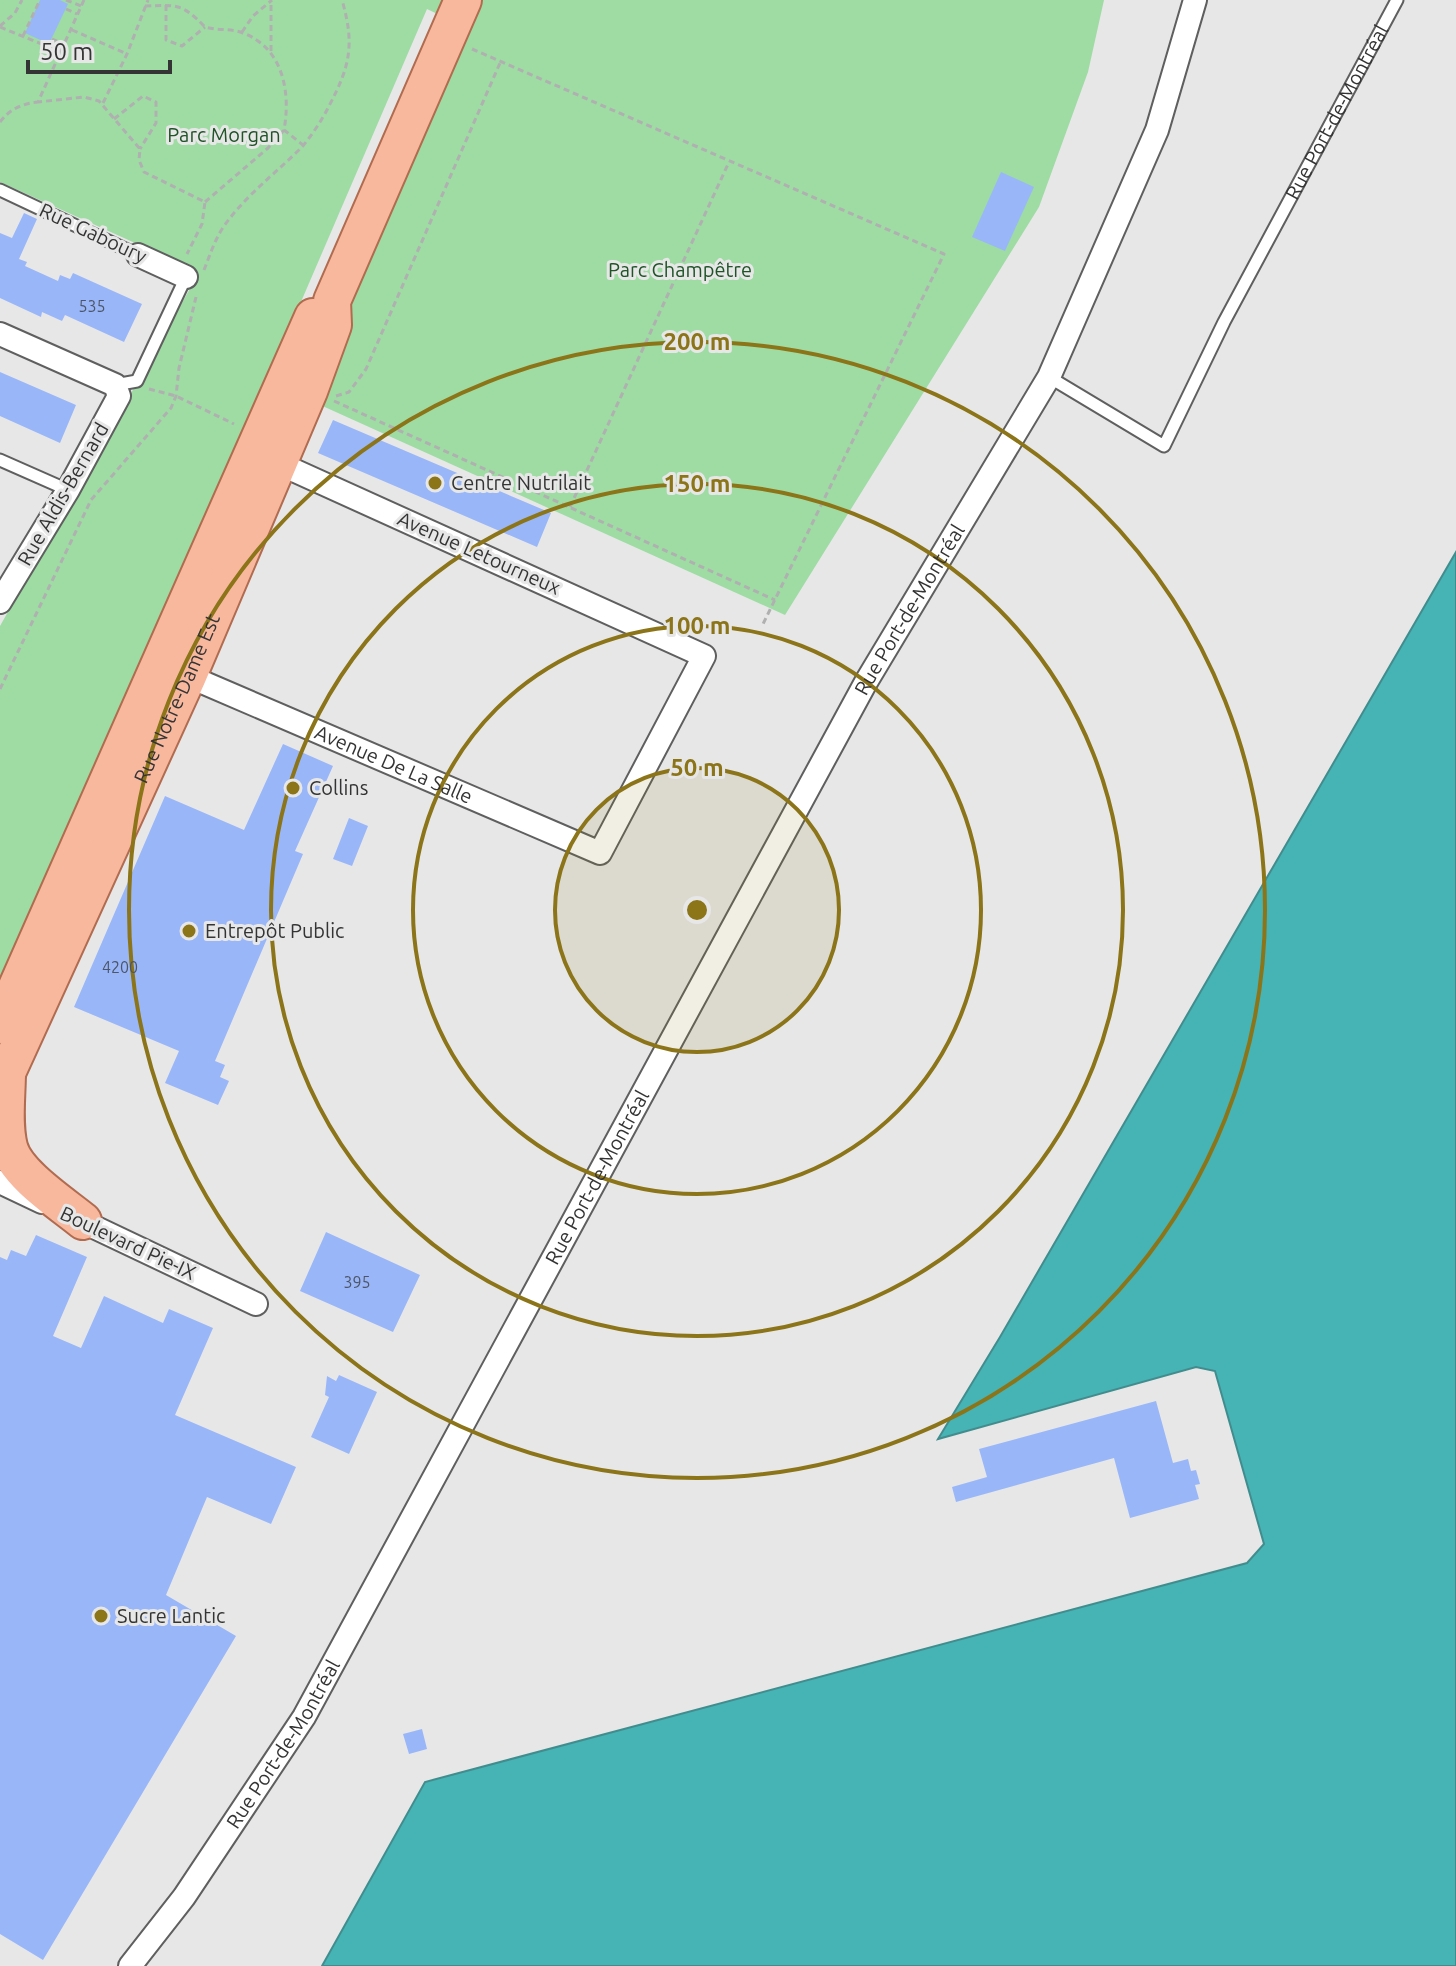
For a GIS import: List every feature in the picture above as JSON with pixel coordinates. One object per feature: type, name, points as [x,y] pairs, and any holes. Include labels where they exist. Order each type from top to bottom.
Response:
[{"type":"main road","name":"Rue Notre-Dame Est","points":[[0,1025],[315,314],[332,301],[463,0]]},
{"type":"main road","name":"Rue Notre-Dame Est","points":[[4,1080],[188,676],[257,447]]},
{"type":"main road","points":[[4,1080],[7,1140],[18,1166],[83,1221]]},
{"type":"street","name":"Rue Port-de-Montréal","points":[[130,1966],[184,1897],[304,1717],[866,682],[1049,377],[1157,130],[1195,0]]},
{"type":"street","name":"Rue Gaboury","points":[[138,255],[192,275]]},
{"type":"street","points":[[0,334],[115,385]]},
{"type":"street","name":"Rue Aldis-Bernard","points":[[0,601],[68,490],[119,396],[115,385]]},
{"type":"street","name":"Avenue Letourneux","points":[[257,447],[704,656],[600,853]]},
{"type":"street","name":"Avenue De La Salle","points":[[188,676],[600,853]]},
{"type":"street","name":"Boulevard Pie-IX","points":[[0,1182],[256,1304]]},
{"type":"lane","name":"Rue Port-de-Montréal","points":[[1049,377],[1164,446],[1224,322],[1397,0]]},
{"type":"lane","name":"Rue Gaboury","points":[[0,190],[138,255]]},
{"type":"lane","points":[[115,385],[137,381],[192,275]]},
{"type":"lane","points":[[0,460],[68,490]]},
{"type":"path","points":[[22,0],[15,13],[0,26],[61,52]]},
{"type":"path","points":[[23,36],[40,0]]},
{"type":"path","points":[[66,0],[81,6]]},
{"type":"path","points":[[38,102],[84,0]]},
{"type":"path","points":[[141,0],[145,6]]},
{"type":"path","points":[[103,103],[148,0]]},
{"type":"path","points":[[242,32],[253,16],[272,0]]},
{"type":"path","points":[[0,689],[91,500],[165,415],[176,396],[205,202],[268,148],[284,130],[285,83],[271,51],[272,0]]},
{"type":"path","points":[[192,275],[226,223],[270,175],[303,145],[324,115],[345,75],[350,52],[342,0]]},
{"type":"path","points":[[145,6],[166,5],[189,10],[205,27],[242,32],[271,51]]},
{"type":"path","points":[[166,5],[166,40],[182,46],[205,27]]},
{"type":"path","points":[[66,9],[78,14]]},
{"type":"path","points":[[71,30],[127,54]]},
{"type":"path","points":[[447,37],[944,254],[763,624]]},
{"type":"path","points":[[52,39],[64,44]]},
{"type":"path","points":[[501,63],[366,369],[349,392],[329,399],[775,600]]},
{"type":"path","points":[[114,119],[143,96],[156,102],[156,123],[140,149],[139,160],[144,172],[205,202]]},
{"type":"path","points":[[0,122],[19,106],[84,97],[103,103],[140,149]]},
{"type":"path","points":[[284,130],[303,145]]},
{"type":"path","points":[[570,507],[729,161]]},
{"type":"path","points":[[143,388],[176,396],[257,447]]},
{"type":"green space","name":"Parc Morgan","points":[[0,0],[464,0],[454,22],[427,9],[134,690],[0,985],[0,626],[192,285],[197,271],[0,182]]},
{"type":"green space","name":"Parc Champêtre","points":[[470,0],[1104,0],[1088,72],[1039,207],[785,615],[296,394]]},
{"type":"water","points":[[1456,552],[1456,1966],[322,1966],[425,1782],[1247,1563],[1264,1544],[1215,1371],[1196,1367],[938,1439]]},
{"type":"building","points":[[40,0],[60,0],[68,4],[49,44],[25,33]]},
{"type":"building","points":[[1001,172],[1034,187],[1005,251],[972,237]]},
{"type":"building","points":[[24,213],[37,219],[19,259],[27,262],[25,266],[58,281],[60,275],[70,279],[73,273],[142,304],[124,342],[65,315],[62,321],[42,312],[41,317],[0,298],[0,233],[12,238]]},
{"type":"building","points":[[0,372],[76,405],[60,443],[0,416]]},
{"type":"building","name":"Centre Nutrilait","points":[[333,420],[551,513],[537,547],[318,453]]},
{"type":"building","name":"Entrepôt Public","points":[[283,744],[333,766],[295,851],[303,854],[215,1061],[225,1065],[220,1077],[229,1081],[218,1105],[165,1083],[179,1051],[74,1007],[165,796],[244,830]]},
{"type":"building","points":[[349,818],[368,826],[352,866],[333,859]]},
{"type":"building","points":[[326,1232],[420,1275],[393,1332],[300,1291]]},
{"type":"building","name":"Sucre Lantic","points":[[36,1235],[87,1257],[53,1336],[81,1348],[104,1296],[163,1323],[169,1309],[213,1328],[175,1415],[296,1467],[271,1524],[207,1497],[166,1595],[236,1636],[43,1960],[0,1934],[0,1257],[7,1260],[11,1250],[26,1256]]},
{"type":"building","points":[[339,1375],[377,1392],[349,1454],[311,1437],[329,1397],[325,1395],[327,1376],[336,1381]]},
{"type":"building","points":[[1156,1401],[1173,1463],[1188,1459],[1191,1471],[1196,1470],[1200,1484],[1195,1485],[1199,1499],[1130,1518],[1114,1458],[956,1502],[952,1487],[987,1477],[979,1449]]},
{"type":"building","points":[[422,1729],[427,1749],[409,1754],[403,1734]]},
{"type":"place","name":"Centre Nutrilait","points":[[435,483]]},
{"type":"place","name":"Collins","points":[[293,788]]},
{"type":"place","name":"Entrepôt Public","points":[[189,931]]},
{"type":"place","name":"Sucre Lantic","points":[[101,1616]]}]
